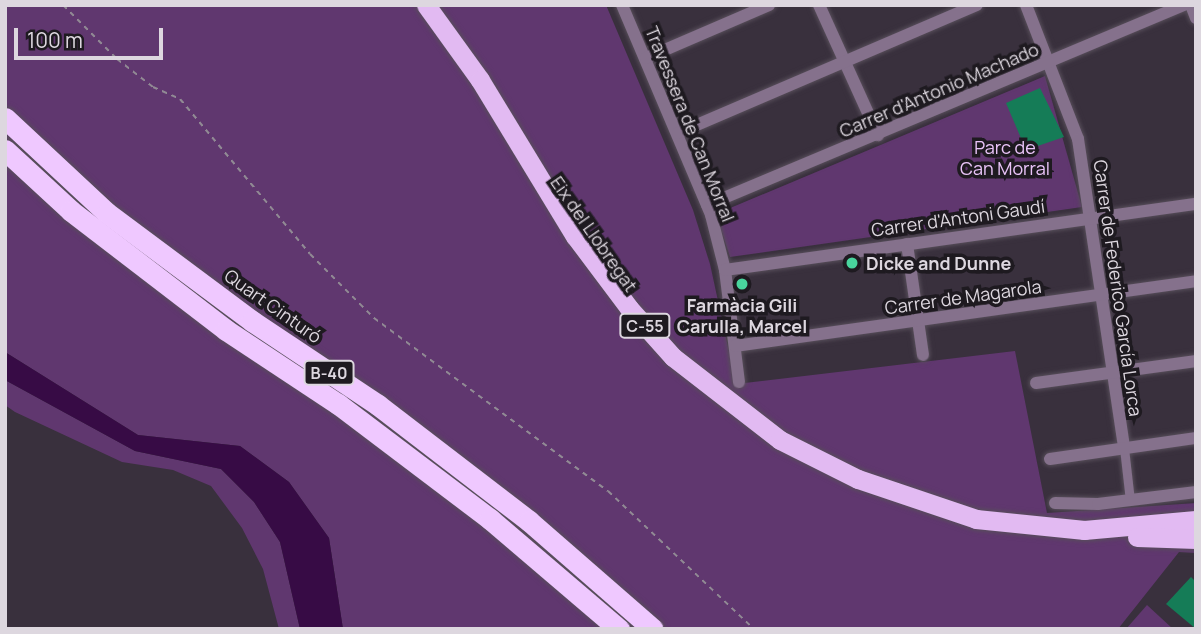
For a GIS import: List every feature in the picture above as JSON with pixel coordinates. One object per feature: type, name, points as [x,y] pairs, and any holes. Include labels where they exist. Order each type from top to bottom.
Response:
[{"type":"highway","name":"Eix del Llobregat","points":[[415,5],[596,278],[692,386],[763,439],[834,480],[910,510],[952,520],[976,519],[1084,530],[1196,520]]},
{"type":"highway","name":"Eix del Llobregat","points":[[426,5],[480,80],[575,236],[673,357],[780,440],[858,479],[976,519]]},
{"type":"highway","name":"Quart Cinturó","points":[[5,118],[107,213],[252,321],[378,405],[529,521],[653,629]]},
{"type":"highway","name":"B-40","points":[[5,150],[71,211],[226,330],[338,404],[490,519],[619,629]]},
{"type":"highway","points":[[1084,530],[1196,539]]},
{"type":"street","name":"Travessera de Can Morral","points":[[622,5],[708,205],[725,270],[739,382]]},
{"type":"street","points":[[646,58],[769,5]]},
{"type":"street","points":[[819,5],[877,135]]},
{"type":"street","points":[[678,133],[977,5]]},
{"type":"street","name":"Carrer de Federico García Lorca","points":[[1026,5],[1051,62],[1078,139],[1092,216],[1130,501]]},
{"type":"street","name":"Carrer d'Antonio Machado","points":[[708,205],[1184,5]]},
{"type":"street","points":[[1191,5],[1196,18]]},
{"type":"street","name":"Carrer d'Antoni Gaudí","points":[[725,270],[1092,216],[1196,204]]},
{"type":"street","points":[[907,244],[923,355]]},
{"type":"street","name":"Carrer de Magarola","points":[[735,346],[1196,281]]},
{"type":"street","points":[[1036,383],[1196,361]]},
{"type":"street","points":[[1050,459],[1196,438]]},
{"type":"street","points":[[1055,503],[1130,501],[1196,492]]},
{"type":"path","points":[[63,5],[125,65],[153,87],[180,99],[310,254],[374,318],[608,491],[754,629]]},
{"type":"path","points":[[1141,629],[1156,629]]},
{"type":"green space","points":[[5,5],[606,5],[693,210],[710,264],[736,384],[1015,351],[1047,513],[1196,503],[1196,553],[1179,552],[1118,629],[343,629],[329,538],[289,482],[240,446],[138,435],[5,352]]},
{"type":"green space","name":"Parc de Can Morral","points":[[1045,76],[1082,207],[730,257],[716,214]]},
{"type":"green space","points":[[5,380],[135,451],[221,469],[254,502],[280,542],[300,629],[279,629],[263,569],[242,528],[211,486],[173,470],[122,462],[15,412],[5,405]]},
{"type":"green space","points":[[1147,605],[1173,629],[1126,629]]},
{"type":"shaded area","points":[[5,352],[138,435],[240,446],[289,482],[329,538],[343,629],[300,629],[280,542],[254,502],[221,469],[135,451],[5,380]]},
{"type":"building","points":[[1040,88],[1064,137],[1026,150],[1006,103]]},
{"type":"building","points":[[1191,577],[1196,582],[1196,629],[1166,604]]},
{"type":"place","name":"Dicke and Dunne","points":[[852,263]]},
{"type":"place","name":"Farmàcia Gili Carulla, Marcel","points":[[742,284]]}]
